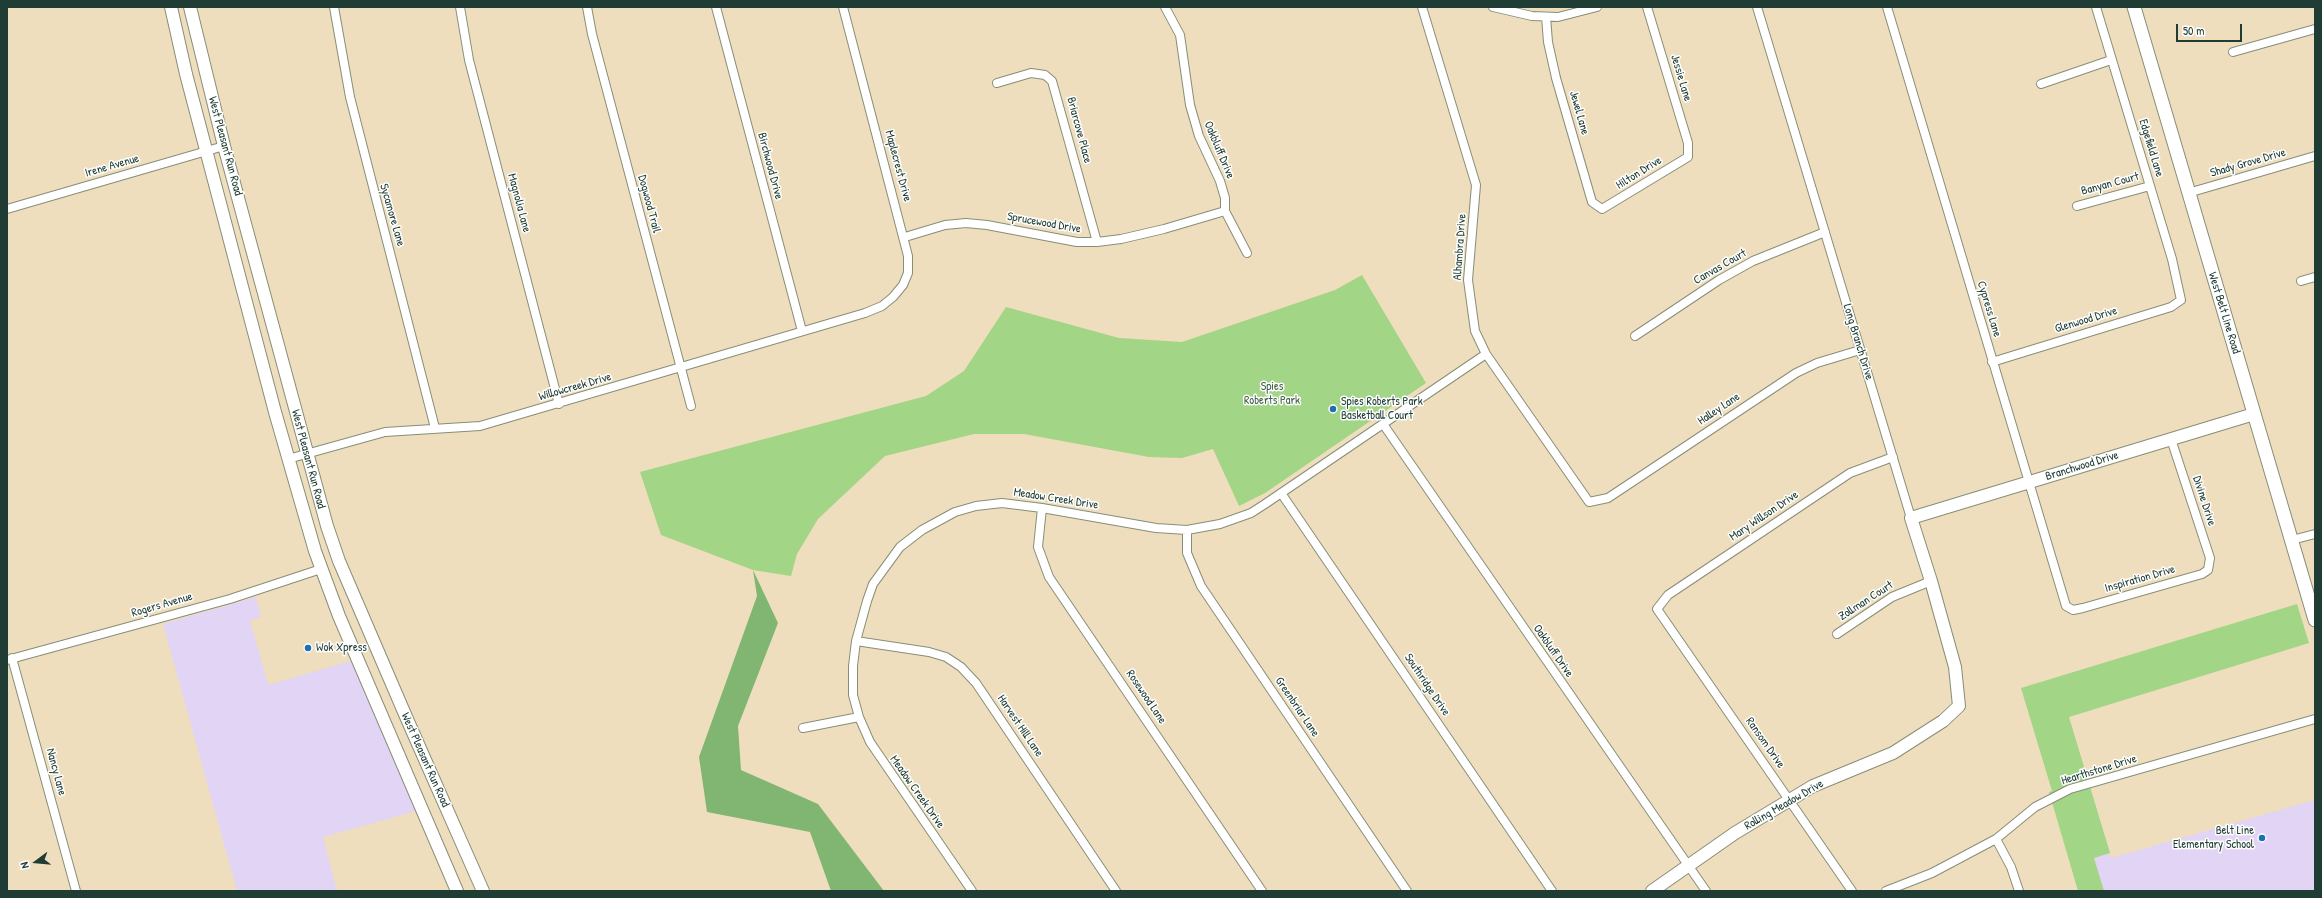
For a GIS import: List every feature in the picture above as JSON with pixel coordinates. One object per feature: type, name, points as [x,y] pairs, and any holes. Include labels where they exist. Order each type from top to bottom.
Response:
[{"type":"main road","name":"West Pleasant Run Road","points":[[171,7],[206,151],[288,459],[322,569],[339,616],[457,891]]},
{"type":"main road","name":"West Pleasant Run Road","points":[[190,7],[224,146],[327,526],[339,561],[480,890]]},
{"type":"main road","name":"West Belt Line Road","points":[[2134,7],[2315,620]]},
{"type":"main road","name":"Branchwood Drive","points":[[1911,518],[2254,414]]},
{"type":"main road","name":"Long Branch Drive","points":[[1911,518],[1932,581],[1955,667],[1956,678]]},
{"type":"main road","points":[[322,569],[339,561]]},
{"type":"main road","name":"Rolling Meadow Drive","points":[[1652,891],[1735,833],[1813,786],[1893,753],[1942,722],[1959,706],[1956,678]]},
{"type":"main road","points":[[387,729],[407,719]]},
{"type":"street","name":"Sycamore Lane","points":[[334,7],[350,98],[435,428]]},
{"type":"street","name":"Magnolia Lane","points":[[460,7],[469,60],[559,404]]},
{"type":"street","name":"Dogwood Trail","points":[[588,7],[592,34],[691,406]]},
{"type":"street","name":"Birchwood Drive","points":[[716,7],[802,331]]},
{"type":"street","name":"Maplecrest Drive","points":[[843,7],[905,237],[908,256],[908,273],[903,285],[882,306],[865,313]]},
{"type":"street","name":"Oakbluff Drive","points":[[1165,7],[1180,35],[1190,106],[1199,136],[1220,181],[1225,198],[1225,211],[1247,253]]},
{"type":"street","name":"Alhambra Drive","points":[[1422,7],[1476,185],[1468,280],[1475,331],[1486,354],[1589,502],[1597,501]]},
{"type":"street","points":[[1493,7],[1532,16],[1546,17],[1558,17],[1597,7]]},
{"type":"street","name":"Jessie Lane","points":[[1647,7],[1688,143],[1688,157]]},
{"type":"street","name":"Long Branch Drive","points":[[1757,7],[1911,518]]},
{"type":"street","name":"Cypress Lane","points":[[1886,7],[2066,606],[2073,610],[2078,609]]},
{"type":"street","name":"Edgefield Lane","points":[[2096,7],[2172,259],[2180,296]]},
{"type":"street","name":"Jewel Lane","points":[[1546,17],[1548,42],[1556,78],[1592,202],[1602,209]]},
{"type":"street","points":[[2233,52],[2315,30]]},
{"type":"street","points":[[2041,84],[2111,60]]},
{"type":"street","name":"Briarcove Place","points":[[997,83],[1031,73],[1045,75],[1052,81],[1097,242]]},
{"type":"street","name":"Irene Avenue","points":[[7,209],[224,146]]},
{"type":"street","name":"Shady Grove Drive","points":[[2188,193],[2315,156]]},
{"type":"street","name":"Hilton Drive","points":[[1602,209],[1688,157]]},
{"type":"street","name":"Banyan Court","points":[[2077,206],[2150,186]]},
{"type":"street","name":"Sprucewood Drive","points":[[905,237],[945,225],[966,223],[986,225],[1077,242],[1097,242],[1120,239],[1164,229],[1225,211]]},
{"type":"street","name":"Canvas Court","points":[[1635,336],[1719,280],[1753,261],[1825,232]]},
{"type":"street","points":[[2301,281],[2315,277]]},
{"type":"street","name":"Glenwood Drive","points":[[1992,362],[2171,307],[2181,300],[2180,296]]},
{"type":"street","name":"Willowcreek Drive","points":[[288,459],[385,432],[480,426],[865,313]]},
{"type":"street","name":"Halley Lane","points":[[1597,501],[1608,498],[1796,373],[1817,363],[1860,350]]},
{"type":"street","name":"Meadow Creek Drive","points":[[972,891],[884,766],[870,742],[859,716],[853,695],[853,666],[856,641],[873,584],[900,547],[922,530],[955,512],[976,506],[1002,503],[1042,508],[1156,528],[1187,530],[1204,528],[1232,520],[1250,513],[1281,493],[1486,354]]},
{"type":"street","name":"Oakbluff Drive","points":[[1383,424],[1706,891]]},
{"type":"street","name":"Divine Drive","points":[[2171,439],[2210,558],[2208,570]]},
{"type":"street","name":"Mary Willson Drive","points":[[1657,609],[1668,595],[1850,473],[1893,457]]},
{"type":"street","name":"Southridge Drive","points":[[1281,493],[1552,891]]},
{"type":"street","name":"Rosewood Lane","points":[[1042,508],[1038,547],[1049,577],[1262,891]]},
{"type":"street","name":"Greenbriar Lane","points":[[1187,530],[1187,553],[1201,586],[1407,891]]},
{"type":"street","points":[[2292,540],[2315,534]]},
{"type":"street","name":"Rogers Avenue","points":[[10,659],[230,599],[322,569]]},
{"type":"street","name":"Inspiration Drive","points":[[2078,609],[2202,574],[2208,570]]},
{"type":"street","name":"Zollman Court","points":[[1838,634],[1892,597],[1932,581]]},
{"type":"street","name":"Ransom Drive","points":[[1657,609],[1852,891]]},
{"type":"street","name":"Harvest Hill Lane","points":[[856,641],[929,652],[946,657],[961,667],[976,683],[1116,891]]},
{"type":"street","name":"Nancy Lane","points":[[10,659],[76,891]]},
{"type":"street","points":[[803,728],[859,716]]},
{"type":"street","name":"Hearthstone Drive","points":[[1886,891],[1932,873],[1996,839],[2035,807],[2070,789],[2315,719]]},
{"type":"street","points":[[1996,839],[2011,867],[2019,891]]},
{"type":"shaded area","points":[[256,597],[261,617],[250,620],[268,685],[351,661],[416,811],[323,837],[337,891],[237,891],[163,624]]},
{"type":"shaded area","name":"Belt Line Elementary School","points":[[2094,800],[2111,858],[2315,800],[2315,891],[2094,891],[2069,806]]},
{"type":"green space","name":"Spies Roberts Park","points":[[1362,275],[1426,383],[1265,493],[1239,506],[1213,449],[1182,458],[1149,457],[1024,434],[974,434],[885,456],[818,519],[797,554],[791,576],[753,570],[661,535],[640,472],[926,396],[964,371],[1006,307],[1119,338],[1182,342],[1335,290]]},
{"type":"green space","points":[[753,570],[778,623],[738,726],[741,770],[818,804],[884,891],[831,891],[810,832],[707,812],[699,757],[757,596]]},
{"type":"green space","points":[[2297,604],[2309,643],[2069,717],[2110,853],[2094,858],[2104,891],[2078,891],[2049,792],[2052,791],[2021,688]]},
{"type":"place","name":"Spies Roberts Park Basketball Court","points":[[1333,409]]},
{"type":"place","name":"Wok Xpress","points":[[308,648]]},
{"type":"place","name":"Belt Line Elementary School","points":[[2262,838]]}]
